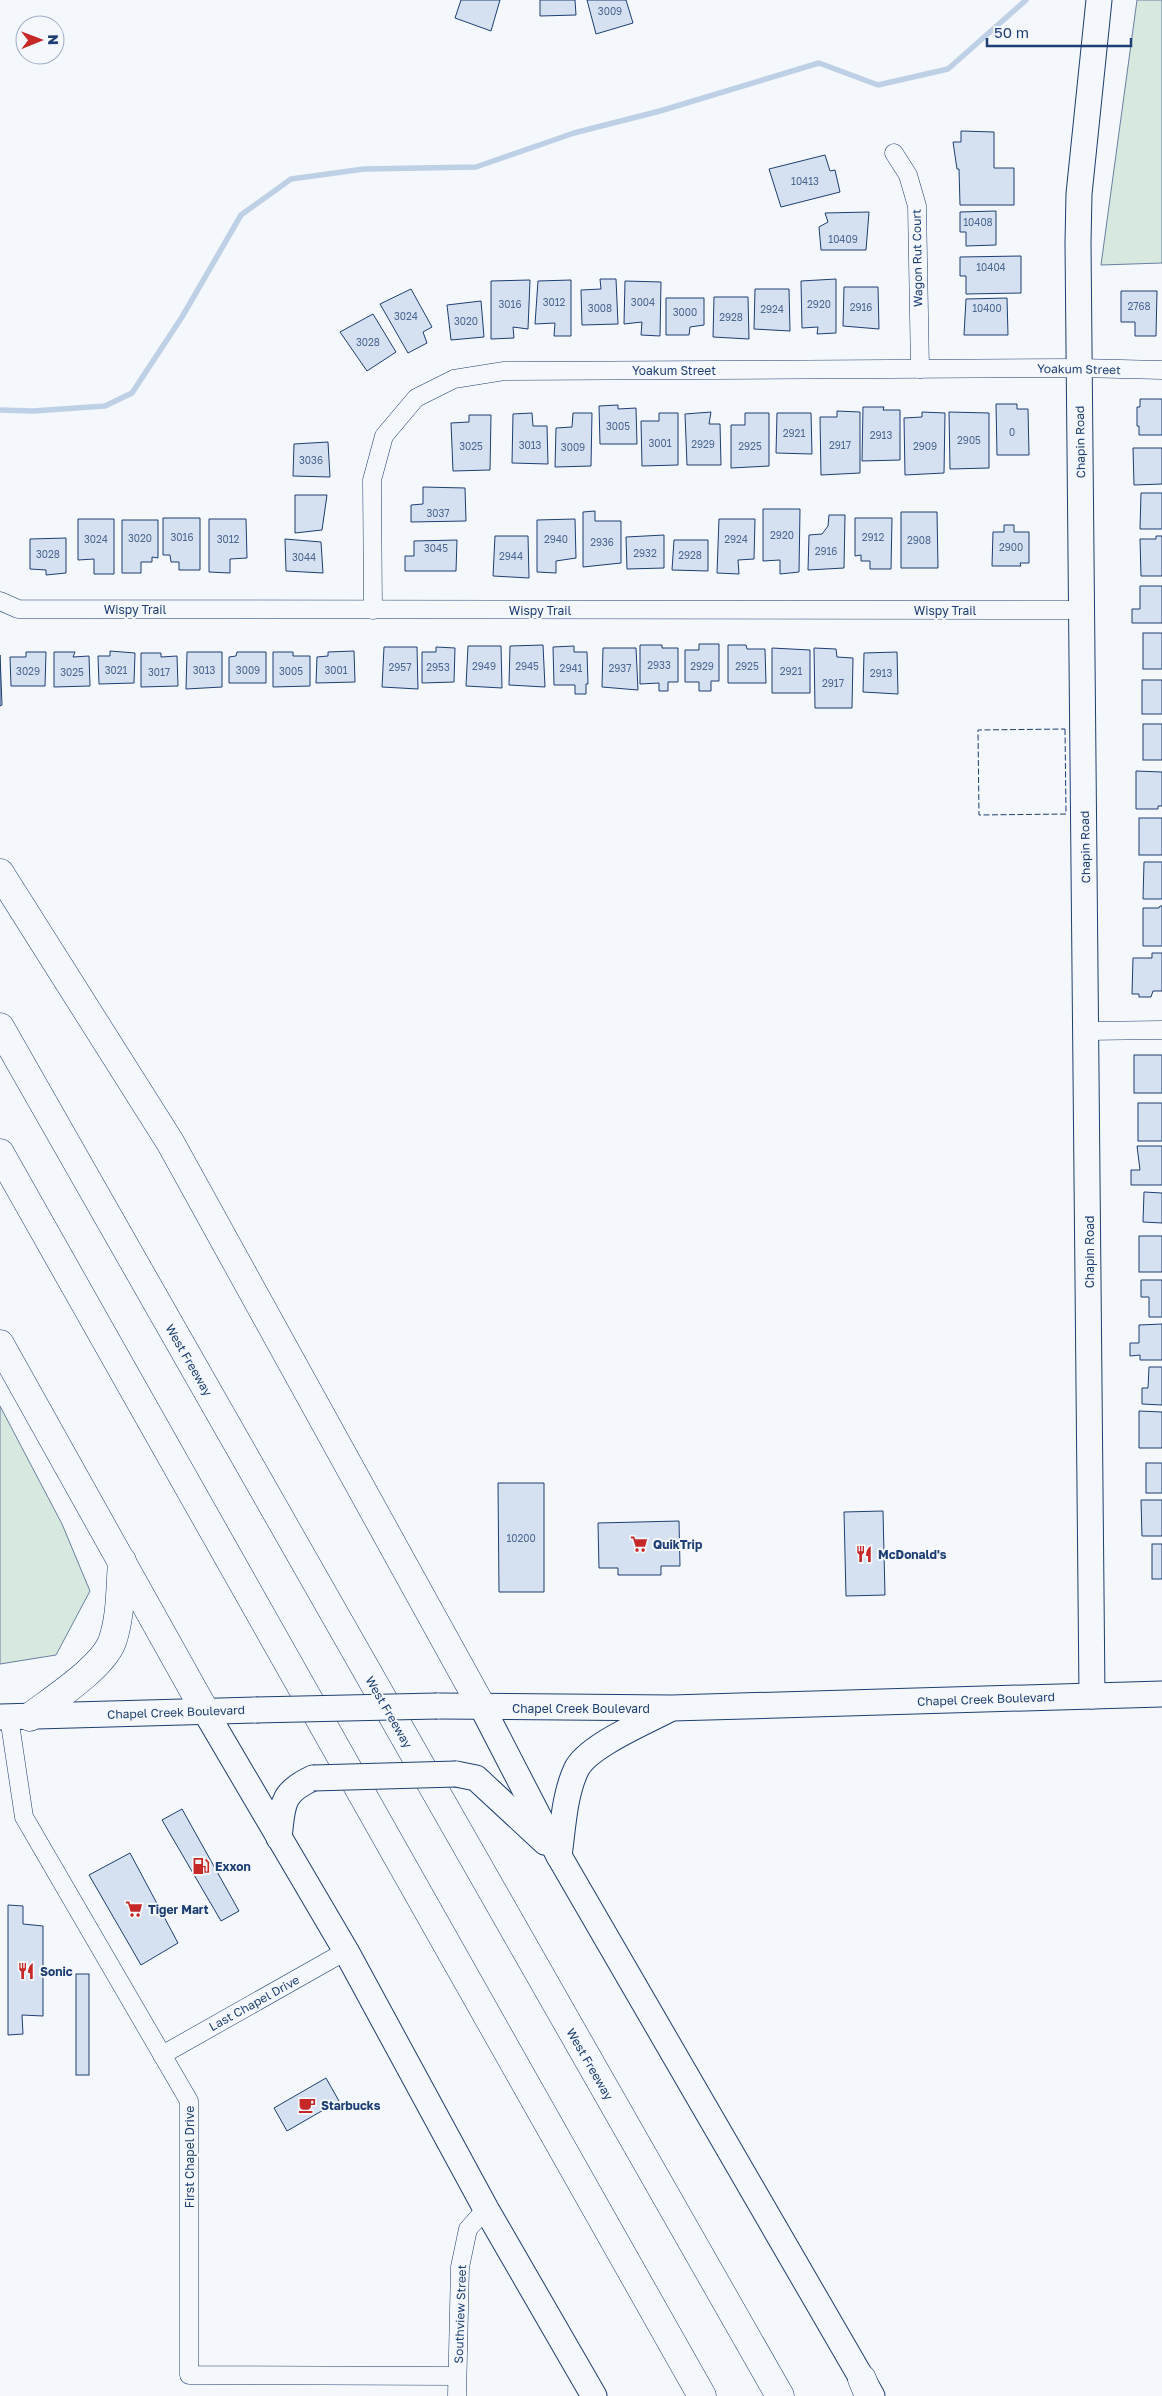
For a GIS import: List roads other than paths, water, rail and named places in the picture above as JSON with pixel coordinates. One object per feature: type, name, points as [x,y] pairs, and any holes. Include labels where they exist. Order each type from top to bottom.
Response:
[{"type":"highway","points":[[0,872],[170,1142],[482,1707]]},
{"type":"highway","name":"West Freeway","points":[[0,1027],[780,2396]]},
{"type":"highway","points":[[0,1154],[702,2396]]},
{"type":"highway","points":[[0,1344],[205,1711]]},
{"type":"highway","points":[[13,1717],[92,1669],[111,1643],[119,1609],[122,1561]]},
{"type":"main road","name":"Chapin Road","points":[[1092,1696],[1087,1031],[1079,368],[1079,194],[1100,0]]},
{"type":"main road","name":"Chapel Creek Boulevard","points":[[13,1717],[437,1706],[672,1708],[1162,1694]]},
{"type":"main road","points":[[482,1707],[559,1856],[868,2390]]},
{"type":"main road","points":[[559,1856],[566,1804],[576,1768],[602,1743],[672,1708]]},
{"type":"main road","points":[[205,1711],[346,1951],[486,2210],[594,2396]]},
{"type":"main road","points":[[279,1838],[287,1796],[296,1785],[313,1778],[456,1774],[476,1778],[559,1856]]},
{"type":"street","name":"Wagon Rut Court","points":[[894,153],[908,175],[917,206],[920,368]]},
{"type":"street","name":"Yoakum Street","points":[[374,610],[372,480],[384,436],[416,398],[454,379],[504,372],[920,368],[1162,370]]},
{"type":"street","name":"Wispy Trail","points":[[0,601],[18,609],[1082,610]]},
{"type":"street","points":[[1087,1031],[1162,1030]]},
{"type":"street","name":"First Chapel Drive","points":[[13,1717],[24,1817],[189,2101],[189,2375],[457,2376]]},
{"type":"street","name":"Last Chapel Drive","points":[[162,2054],[346,1951]]},
{"type":"street","name":"Southview Street","points":[[457,2396],[460,2267],[468,2230],[486,2210]]},
{"type":"waterway","points":[[0,410],[33,411],[105,406],[132,393],[182,317],[241,215],[291,179],[364,169],[476,167],[574,133],[660,111],[819,63],[878,85],[948,69],[1026,0]]},
{"type":"place","name":"QuikTrip","points":[[639,1544]]},
{"type":"place","name":"McDonald's","points":[[864,1554]]},
{"type":"place","name":"Exxon","points":[[201,1866]]},
{"type":"place","name":"Tiger Mart","points":[[134,1909]]},
{"type":"place","name":"Sonic","points":[[26,1971]]},
{"type":"place","name":"Starbucks","points":[[307,2105]]}]
